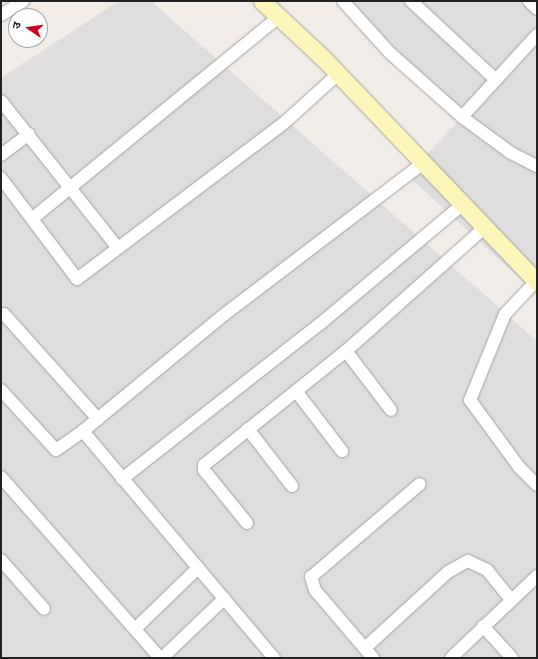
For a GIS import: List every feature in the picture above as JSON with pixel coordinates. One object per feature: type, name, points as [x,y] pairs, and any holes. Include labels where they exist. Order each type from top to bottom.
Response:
[{"type":"street","points":[[3,9],[23,1]]},
{"type":"street","points":[[262,1],[338,74],[536,282],[505,314],[470,400],[519,466],[537,485]]},
{"type":"street","points":[[342,1],[390,53],[462,117],[511,153],[537,166]]},
{"type":"street","points":[[411,1],[496,80]]},
{"type":"street","points":[[529,1],[537,8]]},
{"type":"street","points":[[33,218],[73,187],[132,134],[279,17]]},
{"type":"street","points":[[462,117],[537,35]]},
{"type":"street","points":[[1,178],[78,279],[284,123],[338,74]]},
{"type":"street","points":[[1,101],[73,187],[118,248]]},
{"type":"street","points":[[1,154],[29,134]]},
{"type":"street","points":[[1,390],[56,450],[98,419],[225,314],[423,163]]},
{"type":"street","points":[[122,479],[320,324],[462,205]]},
{"type":"street","points":[[247,523],[203,467],[346,351],[484,228]]},
{"type":"street","points":[[4,314],[98,419]]},
{"type":"street","points":[[346,351],[391,410]]},
{"type":"street","points":[[296,391],[342,451]]},
{"type":"street","points":[[248,429],[292,486]]},
{"type":"street","points":[[83,431],[274,658]]},
{"type":"street","points":[[1,477],[161,658],[224,599]]},
{"type":"street","points":[[373,658],[315,590],[311,577],[420,484]]},
{"type":"street","points":[[1,560],[44,609]]},
{"type":"street","points":[[365,648],[448,572],[468,561],[487,570],[511,600]]},
{"type":"street","points":[[135,629],[198,568]]},
{"type":"street","points":[[451,658],[537,576]]},
{"type":"street","points":[[484,626],[512,658]]},
{"type":"shaded area","points":[[119,1],[151,1],[537,341],[537,658],[1,658],[1,78]]},
{"type":"shaded area","points":[[344,1],[537,1],[537,294],[407,175],[462,117]]}]
